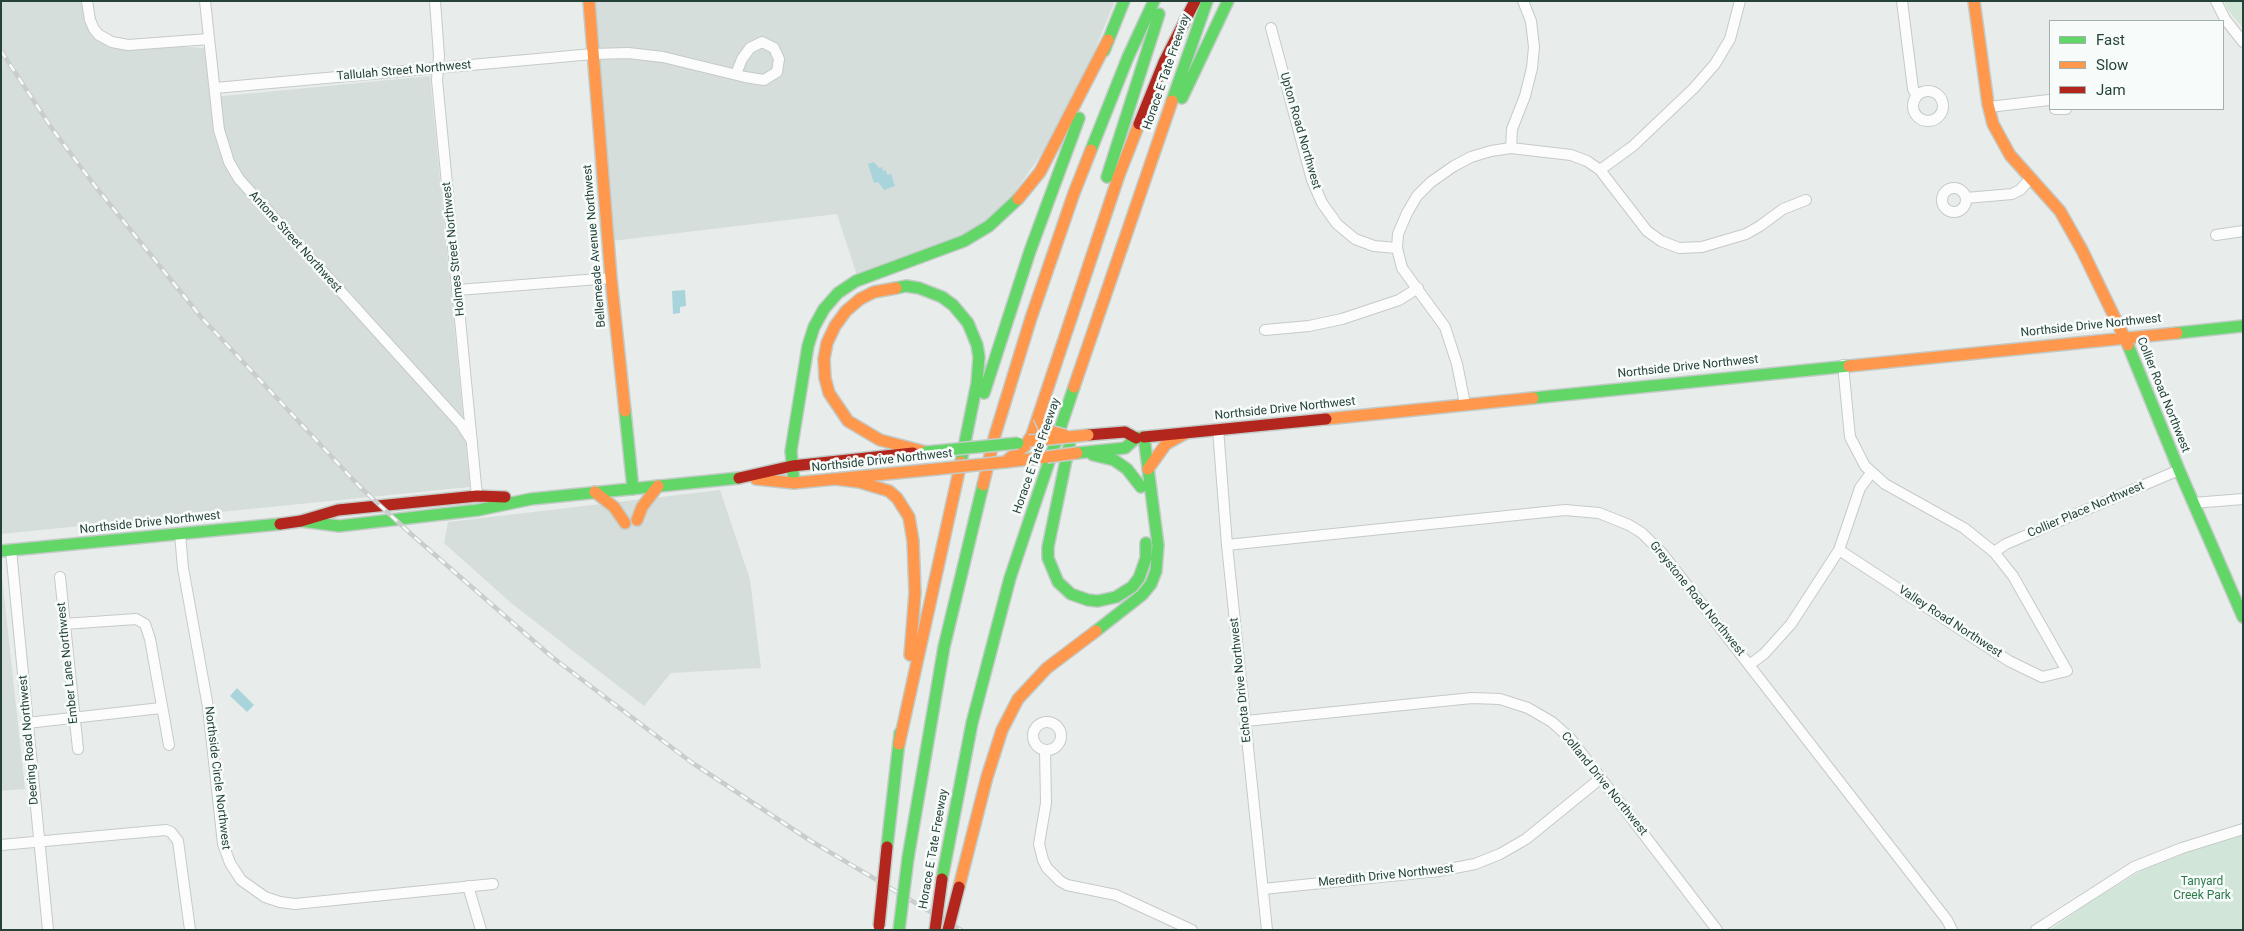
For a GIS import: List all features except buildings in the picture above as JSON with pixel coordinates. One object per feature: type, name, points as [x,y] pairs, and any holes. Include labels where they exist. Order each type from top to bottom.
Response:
[{"type":"main road","name":"Bellemeade Avenue Northwest","points":[[590,1],[611,278],[633,489]]},
{"type":"main road","name":"Horace E Tate Freeway","points":[[899,930],[908,858],[944,647],[995,435],[1031,318],[1074,193],[1128,58],[1154,1]]},
{"type":"main road","points":[[1024,438],[1140,70],[1164,1]]},
{"type":"main road","points":[[1005,462],[1039,417],[1120,175],[1164,62],[1195,1]]},
{"type":"main road","name":"Horace E Tate Freeway","points":[[935,930],[942,879],[972,723],[1010,578],[1207,1]]},
{"type":"main road","points":[[1145,178],[1228,1]]},
{"type":"main road","name":"Collier Road Northwest","points":[[1974,1],[1988,107],[2000,140],[2010,156],[2048,197],[2070,228],[2125,337],[2179,470],[2243,617]]},
{"type":"main road","points":[[958,474],[1030,251],[1108,40],[1124,2]]},
{"type":"main road","points":[[794,483],[791,451],[808,346],[814,327],[824,309],[838,293],[856,281],[964,241],[989,226],[1013,205],[1040,172],[1108,40]]},
{"type":"main road","points":[[1117,260],[1075,422],[1051,525],[1048,548],[1052,571],[1058,582],[1071,594],[1088,600],[1106,600],[1124,593],[1139,578],[1146,558],[1140,438]]},
{"type":"main road","points":[[899,744],[979,370],[977,345],[973,334],[960,313],[947,301],[932,293],[906,286],[874,292],[860,299],[846,311],[835,326],[827,343],[824,359],[825,378],[829,393],[837,408],[848,421],[862,431],[880,440],[926,452]]},
{"type":"main road","name":"Northside Drive Northwest","points":[[746,478],[794,483],[937,469],[1078,453],[1094,453],[1125,448],[1140,438],[1218,429],[2243,326]]},
{"type":"main road","points":[[1039,417],[1041,425],[1047,431],[1088,435]]},
{"type":"main road","name":"Northside Drive Northwest","points":[[302,521],[339,526],[478,510],[531,498],[746,478],[792,466],[926,452],[1024,438],[1125,432],[1140,438]]},
{"type":"main road","points":[[1148,469],[1166,444],[1186,433]]},
{"type":"main road","points":[[1024,438],[1037,451],[1047,457]]},
{"type":"main road","points":[[948,930],[987,777],[1002,730],[1018,699],[1047,668],[1134,602],[1151,584],[1156,571],[1158,545],[1148,469],[1140,438]]},
{"type":"main road","points":[[1094,453],[1114,460],[1127,468],[1141,487]]},
{"type":"main road","points":[[835,479],[859,482],[889,491],[904,507],[910,522],[913,541],[914,611],[879,928]]},
{"type":"main road","points":[[595,492],[631,521],[658,486]]},
{"type":"main road","name":"Northside Drive Northwest","points":[[6,551],[302,521],[338,510],[477,496],[531,498]]},
{"type":"street","points":[[88,1],[90,20],[94,29],[99,35],[112,42],[128,45],[209,39]]},
{"type":"street","name":"Antone Street Northwest","points":[[205,1],[223,144],[229,162],[239,179],[461,424],[472,441]]},
{"type":"street","name":"Holmes Street Northwest","points":[[435,1],[437,80],[477,496]]},
{"type":"street","points":[[1511,148],[1512,129],[1525,96],[1532,68],[1534,48],[1531,20],[1524,1]]},
{"type":"street","points":[[1600,170],[1633,146],[1694,88],[1715,64],[1730,39],[1740,1]]},
{"type":"street","points":[[1902,1],[1914,89],[1917,96]]},
{"type":"street","points":[[2216,1],[2225,19],[2243,42]]},
{"type":"street","name":"Upton Road Northwest","points":[[1271,28],[1312,180],[1322,203],[1337,224],[1355,239],[1374,246],[1397,248]]},
{"type":"street","name":"Tallulah Street Northwest","points":[[215,88],[593,54],[628,53],[664,57],[736,74]]},
{"type":"street","points":[[1988,107],[2049,102]]},
{"type":"street","points":[[1465,404],[1450,340],[1438,314],[1402,268],[1397,248],[1398,234],[1417,196],[1431,182],[1454,166],[1491,151],[1511,148],[1571,155],[1587,161],[1600,170],[1647,232],[1661,241],[1679,248],[1702,247],[1746,234],[1783,209],[1806,200]]},
{"type":"street","points":[[1966,198],[2012,194],[2020,190],[2031,178]]},
{"type":"street","points":[[2216,235],[2243,231]]},
{"type":"street","points":[[458,290],[611,278]]},
{"type":"street","points":[[1266,330],[1309,326],[1342,319],[1398,300],[1418,288]]},
{"type":"street","points":[[1843,365],[1847,425],[1858,457],[1871,473],[1886,484],[1964,528],[1994,552]]},
{"type":"street","name":"Echota Drive Northwest","points":[[1218,429],[1227,545],[1267,930]]},
{"type":"street","name":"Collier Place Northwest","points":[[1994,552],[2006,544],[2179,470]]},
{"type":"street","points":[[1749,665],[1764,654],[1791,624],[1840,550],[1860,488],[1871,473]]},
{"type":"street","points":[[2193,503],[2243,499]]},
{"type":"street","name":"Greystone Road Northwest","points":[[1227,545],[1565,510],[1599,513],[1629,525],[1654,543],[1947,920],[1952,930]]},
{"type":"street","name":"Northside Circle Northwest","points":[[180,534],[183,568],[208,708],[224,844],[230,863],[241,880],[265,898],[295,904],[493,884]]},
{"type":"street","name":"Valley Road Northwest","points":[[1840,550],[2010,661],[2042,677],[2067,670],[2013,576],[1994,552]]},
{"type":"street","name":"Deering Road Northwest","points":[[6,551],[27,723],[48,930]]},
{"type":"street","name":"Ember Lane Northwest","points":[[60,577],[78,749]]},
{"type":"street","points":[[64,624],[136,619],[142,621],[150,639],[169,745]]},
{"type":"street","name":"Colland Drive Northwest","points":[[1246,720],[1472,698],[1500,699],[1528,708],[1552,722],[1570,738],[1718,930]]},
{"type":"street","points":[[27,723],[162,708]]},
{"type":"street","points":[[1045,750],[1046,803],[1039,844],[1043,860],[1052,874],[1068,885],[1116,895],[1192,930]]},
{"type":"street","name":"Meredith Drive Northwest","points":[[1263,890],[1439,872],[1475,864],[1500,854],[1526,839],[1601,778]]},
{"type":"street","points":[[1,845],[160,829],[171,832],[178,841],[190,930]]},
{"type":"street","points":[[2036,930],[2134,867],[2175,850],[2243,830]]},
{"type":"street","points":[[468,886],[481,930]]},
{"type":"shaded area","points":[[1,1],[92,1],[93,17],[112,46],[151,45],[205,48],[213,97],[430,76],[470,487],[1,534]]},
{"type":"shaded area","points":[[594,1],[1115,1],[1066,119],[988,230],[859,282],[837,214],[612,241]]},
{"type":"shaded area","points":[[720,490],[750,579],[761,668],[671,673],[644,706],[511,603],[444,543],[448,522]]},
{"type":"shaded area","points":[[1,567],[25,789],[1,791]]},
{"type":"green space","points":[[2224,1],[2243,1],[2243,28],[2228,10]]},
{"type":"green space","name":"Tanyard Creek Park","points":[[2243,833],[2243,930],[2050,930],[2087,904],[2152,864]]},
{"type":"water","points":[[874,162],[879,168],[882,167],[883,171],[886,170],[887,175],[891,174],[895,186],[884,190],[878,182],[874,183],[868,164]]},
{"type":"water","points":[[685,290],[686,306],[680,307],[680,313],[673,314],[672,291]]},
{"type":"water","points":[[237,688],[254,705],[247,712],[230,696]]},
{"type":"railway","points":[[1,51],[53,130],[95,186],[201,317],[360,487],[411,534],[552,657],[691,762],[811,841],[961,930]]},
{"type":"traffic: fast","points":[[1104,51],[1124,1]]},
{"type":"traffic: fast","points":[[1091,150],[1128,57],[1154,1]]},
{"type":"traffic: fast","points":[[1172,101],[1207,1]]},
{"type":"traffic: fast","points":[[1182,98],[1228,1]]},
{"type":"traffic: fast","points":[[1107,177],[1159,14]]},
{"type":"traffic: fast","points":[[984,393],[1030,251],[1079,118]]},
{"type":"traffic: fast","points":[[794,483],[791,451],[808,346],[814,327],[824,309],[838,293],[856,281],[964,241],[989,226],[1018,199]]},
{"type":"traffic: fast","points":[[896,288],[906,286],[919,288],[942,297],[953,305],[968,323],[977,345],[979,357],[977,383],[961,462]]},
{"type":"traffic: fast","points":[[2177,333],[2243,326]]},
{"type":"traffic: fast","points":[[2128,345],[2179,470],[2243,617]]},
{"type":"traffic: fast","points":[[1533,398],[1849,366]]},
{"type":"traffic: fast","points":[[942,879],[972,723],[1010,578],[1074,387]]},
{"type":"traffic: fast","points":[[625,411],[633,489]]},
{"type":"traffic: fast","points":[[1077,453],[1125,448],[1136,438],[1144,437],[1158,545],[1156,571],[1151,584],[1142,595],[1096,631]]},
{"type":"traffic: fast","points":[[1070,441],[1048,547],[1048,558],[1058,582],[1071,594],[1088,600],[1098,601],[1116,597],[1132,587],[1139,578],[1146,558],[1146,543]]},
{"type":"traffic: fast","points":[[926,452],[1018,443]]},
{"type":"traffic: fast","points":[[1093,455],[1114,460],[1127,469],[1141,487]]},
{"type":"traffic: fast","points":[[301,521],[339,526],[478,510],[531,499],[739,478]]},
{"type":"traffic: fast","points":[[908,858],[944,647],[983,485]]},
{"type":"traffic: fast","points":[[1,551],[280,524]]},
{"type":"traffic: fast","points":[[887,847],[900,733]]},
{"type":"traffic: fast","points":[[899,930],[908,858]]},
{"type":"traffic: slow","points":[[589,1],[611,278],[625,411]]},
{"type":"traffic: slow","points":[[1974,1],[1988,104],[1993,124],[2010,155],[2060,211],[2082,250],[2128,345]]},
{"type":"traffic: slow","points":[[1018,199],[1040,172],[1108,40]]},
{"type":"traffic: slow","points":[[1074,387],[1172,101]]},
{"type":"traffic: slow","points":[[1005,462],[1025,446],[1032,435],[1119,175],[1139,124]]},
{"type":"traffic: slow","points":[[983,485],[995,435],[1031,318],[1074,193],[1091,150]]},
{"type":"traffic: slow","points":[[896,288],[874,292],[860,299],[846,311],[835,326],[827,343],[824,359],[825,378],[829,393],[848,421],[880,440],[926,452]]},
{"type":"traffic: slow","points":[[1849,366],[2177,333]]},
{"type":"traffic: slow","points":[[1326,419],[1533,398]]},
{"type":"traffic: slow","points":[[1039,417],[1045,430],[1065,435]]},
{"type":"traffic: slow","points":[[1148,469],[1166,444],[1186,433]]},
{"type":"traffic: slow","points":[[1029,441],[1088,435]]},
{"type":"traffic: slow","points":[[1047,457],[1077,453]]},
{"type":"traffic: slow","points":[[1006,462],[1047,457]]},
{"type":"traffic: slow","points":[[899,744],[961,462]]},
{"type":"traffic: slow","points":[[937,469],[1005,462]]},
{"type":"traffic: slow","points":[[756,479],[794,483],[937,469]]},
{"type":"traffic: slow","points":[[835,479],[859,482],[889,491],[897,498],[909,517],[913,541],[915,593],[910,655]]},
{"type":"traffic: slow","points":[[637,520],[642,507],[658,486]]},
{"type":"traffic: slow","points":[[595,492],[614,507],[625,523]]},
{"type":"traffic: slow","points":[[959,887],[987,777],[1002,730],[1018,699],[1047,668],[1096,631]]},
{"type":"traffic: jam","points":[[1139,124],[1164,62],[1195,1]]},
{"type":"traffic: jam","points":[[1144,437],[1326,419]]},
{"type":"traffic: jam","points":[[1088,435],[1125,432],[1136,438]]},
{"type":"traffic: jam","points":[[739,478],[792,466],[913,453]]},
{"type":"traffic: jam","points":[[280,524],[301,521],[338,510],[477,496],[505,497]]},
{"type":"traffic: jam","points":[[879,926],[887,847]]},
{"type":"traffic: jam","points":[[935,930],[942,879]]},
{"type":"traffic: jam","points":[[948,930],[959,887]]}]
